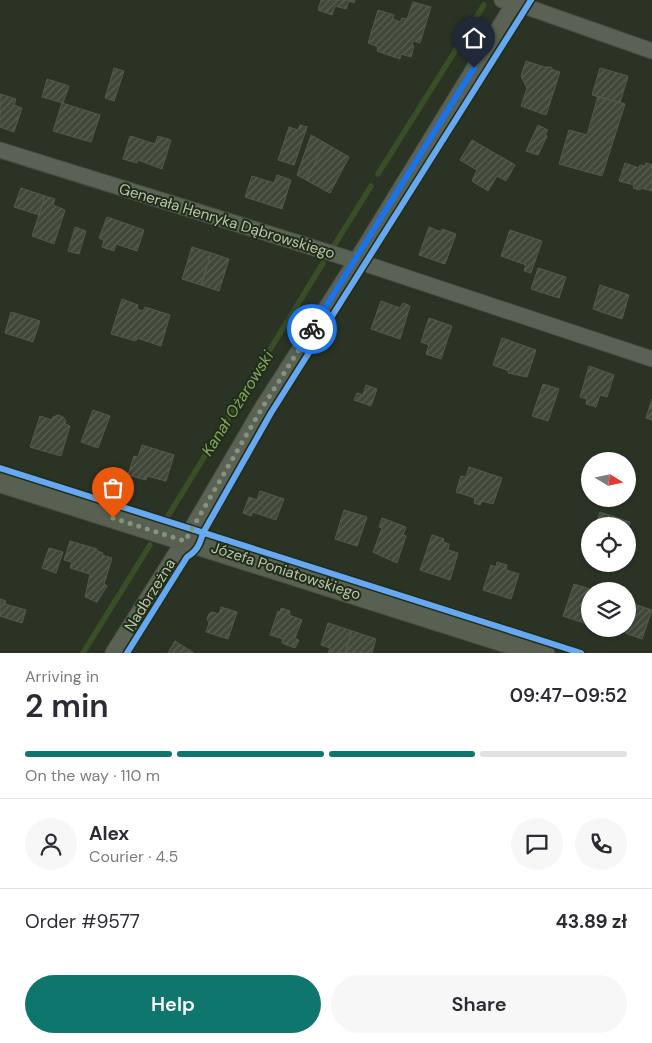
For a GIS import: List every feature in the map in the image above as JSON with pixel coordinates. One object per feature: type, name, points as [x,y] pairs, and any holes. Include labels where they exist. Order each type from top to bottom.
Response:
[{"type":"street","points":[[511,1],[652,51]]},
{"type":"street","name":"Nadbrzeżna","points":[[113,653],[185,541],[262,408],[356,261],[511,1]]},
{"type":"street","name":"Generała Henryka Dąbrowskiego","points":[[0,150],[356,261],[652,359]]},
{"type":"street","name":"Józefa Poniatowskiego","points":[[0,481],[543,653]]},
{"type":"building","points":[[321,0],[355,0],[354,3],[349,1],[346,9],[335,6],[332,15],[318,10]]},
{"type":"building","points":[[413,2],[431,7],[420,43],[413,41],[412,45],[414,46],[411,57],[401,54],[400,59],[377,51],[378,47],[368,43],[378,10],[394,15],[393,19],[400,22],[402,18],[407,19]]},
{"type":"building","points":[[526,61],[544,67],[551,67],[553,70],[560,72],[546,115],[521,106],[527,88],[521,76]]},
{"type":"building","points":[[114,68],[124,71],[114,101],[105,98]]},
{"type":"building","points":[[600,68],[628,76],[620,103],[592,95]]},
{"type":"building","points":[[47,79],[69,86],[63,103],[42,97]]},
{"type":"building","points":[[0,94],[16,99],[14,105],[22,108],[14,132],[0,127]]},
{"type":"building","points":[[598,96],[625,104],[602,176],[559,164],[569,130],[587,135]]},
{"type":"building","points":[[62,103],[100,115],[91,142],[53,131]]},
{"type":"building","points":[[300,125],[307,127],[294,165],[278,160],[289,127],[298,130]]},
{"type":"building","points":[[538,125],[548,130],[538,155],[526,151]]},
{"type":"building","points":[[311,135],[325,143],[306,180],[297,175]]},
{"type":"building","points":[[130,136],[155,144],[158,136],[171,140],[162,169],[138,160],[137,163],[123,159]]},
{"type":"building","points":[[472,140],[515,165],[506,181],[497,176],[488,191],[472,181],[477,170],[460,160]]},
{"type":"building","points":[[325,143],[349,157],[330,193],[306,180]]},
{"type":"building","points":[[625,163],[639,168],[640,165],[645,166],[646,163],[652,165],[652,191],[633,188],[634,185],[619,181]]},
{"type":"building","points":[[277,175],[291,180],[282,209],[245,197],[252,176],[274,183]]},
{"type":"building","points":[[21,188],[45,196],[39,215],[14,207]]},
{"type":"building","points":[[45,196],[55,199],[53,205],[65,210],[54,244],[32,236]]},
{"type":"building","points":[[107,217],[144,230],[137,251],[116,244],[114,251],[102,247],[104,240],[99,238]]},
{"type":"building","points":[[75,227],[86,231],[79,254],[68,251]]},
{"type":"building","points":[[429,227],[441,232],[442,229],[456,234],[445,264],[419,255]]},
{"type":"building","points":[[510,230],[542,241],[531,273],[524,271],[526,265],[501,256]]},
{"type":"building","points":[[192,247],[211,253],[201,285],[182,279]]},
{"type":"building","points":[[211,253],[229,259],[219,291],[201,285]]},
{"type":"building","points":[[538,268],[566,277],[559,298],[531,289]]},
{"type":"building","points":[[600,285],[629,295],[622,319],[593,309]]},
{"type":"building","points":[[122,299],[138,305],[137,309],[143,311],[145,307],[170,315],[161,346],[137,338],[136,341],[111,334]]},
{"type":"building","points":[[381,301],[400,308],[403,303],[410,306],[400,339],[371,329]]},
{"type":"building","points":[[11,312],[40,321],[33,342],[5,333]]},
{"type":"building","points":[[429,318],[452,326],[441,359],[426,354],[429,345],[421,342]]},
{"type":"building","points":[[502,338],[536,350],[527,377],[508,373],[509,371],[493,365]]},
{"type":"building","points":[[589,366],[614,375],[607,397],[600,395],[596,407],[586,404],[587,399],[580,397]]},
{"type":"building","points":[[543,384],[559,389],[548,421],[532,416]]},
{"type":"building","points":[[366,385],[377,389],[371,406],[354,400],[357,393],[363,395]]},
{"type":"building","points":[[652,399],[652,420],[646,418]]},
{"type":"building","points":[[93,410],[110,416],[98,448],[81,442]]},
{"type":"building","points":[[58,415],[63,417],[66,421],[65,424],[70,426],[61,456],[30,447],[40,416],[52,420],[53,417]]},
{"type":"building","points":[[142,445],[174,455],[166,481],[147,476],[146,480],[128,475],[134,456],[138,457]]},
{"type":"building","points":[[469,467],[502,478],[493,504],[482,501],[480,505],[474,503],[475,498],[456,492],[461,476],[466,477]]},
{"type":"building","points":[[260,491],[284,499],[276,520],[253,512],[251,516],[243,513],[249,497],[257,500]]},
{"type":"building","points":[[344,510],[367,517],[357,546],[335,539]]},
{"type":"building","points":[[600,512],[615,517],[598,517]]},
{"type":"building","points":[[382,518],[406,527],[403,535],[406,536],[397,563],[373,552],[382,528],[379,527]]},
{"type":"building","points":[[432,535],[444,539],[443,542],[449,544],[448,550],[458,553],[450,580],[420,570]]},
{"type":"building","points":[[70,541],[97,549],[97,551],[103,553],[102,555],[112,558],[104,584],[107,586],[97,602],[85,597],[90,574],[70,568],[72,562],[64,560]]},
{"type":"building","points":[[49,548],[63,552],[56,573],[42,568]]},
{"type":"building","points":[[497,562],[507,565],[506,570],[519,574],[511,599],[483,590],[491,565],[496,567]]},
{"type":"building","points":[[574,584],[581,586],[581,622],[563,616]]},
{"type":"building","points":[[0,599],[6,601],[5,604],[26,610],[22,623],[0,616]]},
{"type":"building","points":[[636,605],[652,610],[642,639],[636,637]]},
{"type":"building","points":[[221,607],[237,612],[228,639],[206,632],[209,614],[212,612],[219,614]]},
{"type":"building","points":[[281,608],[290,611],[289,615],[302,620],[295,638],[299,640],[295,648],[282,643],[283,639],[270,635],[278,611],[280,612]]},
{"type":"building","points":[[328,623],[352,631],[345,653],[328,653],[330,648],[321,645]]},
{"type":"building","points":[[352,631],[376,639],[372,653],[345,653]]},
{"type":"building","points":[[175,641],[194,653],[168,653]]},
{"type":"waterway","name":"Kanał Ożarowski","points":[[378,174],[484,5]]},
{"type":"waterway","name":"Kanał Ożarowski","points":[[332,249],[371,186]]},
{"type":"waterway","name":"Kanał Ożarowski","points":[[168,516],[323,263]]},
{"type":"waterway","name":"Kanał Ożarowski","points":[[83,653],[150,545]]},
{"type":"cycle path","points":[[127,653],[187,557],[198,547],[203,533],[271,413],[531,0]]},
{"type":"cycle path","points":[[0,468],[581,653]]},
{"type":"way so far","points":[[113,518],[185,541],[262,408],[312,329]]},
{"type":"route","points":[[312,329],[356,261],[474,68]]}]
